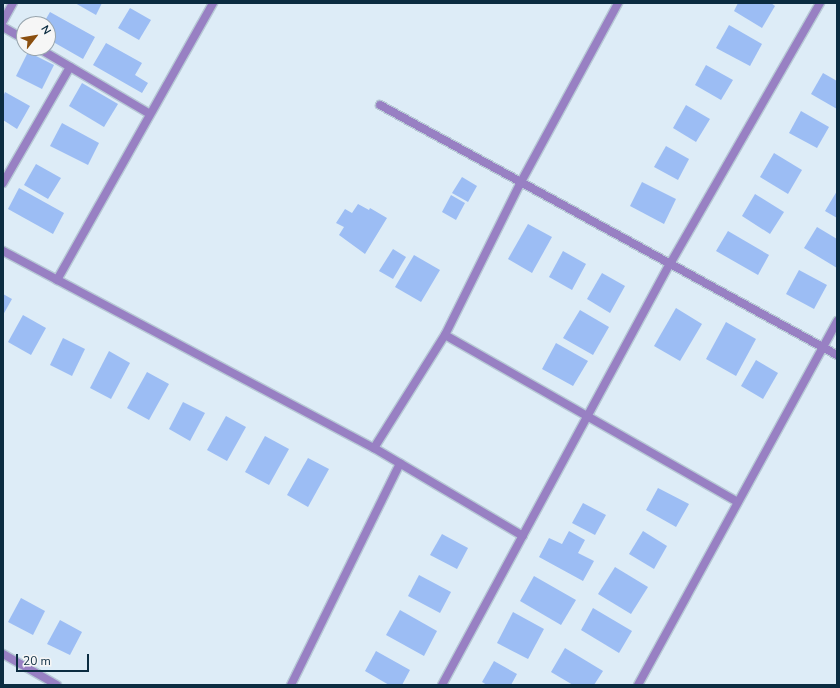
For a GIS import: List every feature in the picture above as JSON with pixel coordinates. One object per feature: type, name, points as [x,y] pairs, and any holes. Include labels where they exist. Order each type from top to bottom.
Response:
[{"type":"street","points":[[3,21],[13,3]]},
{"type":"street","points":[[57,280],[213,3]]},
{"type":"street","points":[[374,448],[445,335],[521,182],[618,3]]},
{"type":"street","points":[[442,685],[670,264],[820,3]]},
{"type":"street","points":[[3,27],[16,34]]},
{"type":"street","points":[[51,56],[150,114]]},
{"type":"street","points":[[3,183],[70,67]]},
{"type":"street","points":[[380,105],[837,355]]},
{"type":"street","points":[[3,252],[374,448],[522,536]]},
{"type":"street","points":[[638,685],[837,321]]},
{"type":"street","points":[[445,335],[738,502]]},
{"type":"street","points":[[291,685],[400,463]]},
{"type":"street","points":[[3,654],[57,685]]},
{"type":"building","points":[[75,3],[102,3],[96,15]]},
{"type":"building","points":[[738,3],[771,3],[775,6],[762,28],[734,11]]},
{"type":"building","points":[[130,8],[151,20],[139,40],[118,28]]},
{"type":"building","points":[[50,12],[95,37],[83,59],[56,44],[56,16],[48,16]]},
{"type":"building","points":[[729,25],[762,44],[750,66],[716,48]]},
{"type":"building","points":[[106,43],[142,63],[135,75],[148,83],[142,93],[93,65]]},
{"type":"building","points":[[26,56],[36,56],[54,65],[42,89],[16,76]]},
{"type":"building","points":[[706,65],[733,80],[721,100],[695,85]]},
{"type":"building","points":[[823,73],[837,81],[837,109],[811,94]]},
{"type":"building","points":[[82,83],[118,104],[104,127],[69,106]]},
{"type":"building","points":[[5,92],[30,106],[17,129],[3,120],[3,97]]},
{"type":"building","points":[[686,105],[710,119],[696,142],[673,128]]},
{"type":"building","points":[[801,111],[829,127],[817,148],[789,133]]},
{"type":"building","points":[[62,123],[99,143],[88,165],[50,146]]},
{"type":"building","points":[[666,146],[689,159],[678,180],[654,167]]},
{"type":"building","points":[[774,153],[802,170],[788,194],[760,177]]},
{"type":"building","points":[[36,164],[61,178],[48,199],[24,185]]},
{"type":"building","points":[[462,177],[477,186],[468,202],[452,193]]},
{"type":"building","points":[[642,182],[676,199],[664,224],[630,206]]},
{"type":"building","points":[[19,188],[64,213],[53,234],[8,209]]},
{"type":"building","points":[[837,191],[837,218],[825,211]]},
{"type":"building","points":[[755,194],[784,212],[770,234],[742,216]]},
{"type":"building","points":[[451,195],[465,203],[456,220],[442,212]]},
{"type":"building","points":[[358,204],[369,210],[370,208],[387,218],[365,254],[339,235],[344,227],[336,223],[345,209],[352,213]]},
{"type":"building","points":[[528,224],[552,237],[532,273],[508,259]]},
{"type":"building","points":[[817,227],[837,239],[837,268],[804,248]]},
{"type":"building","points":[[728,231],[769,255],[758,275],[716,251]]},
{"type":"building","points":[[393,249],[406,257],[393,279],[379,271]]},
{"type":"building","points":[[563,251],[586,264],[572,290],[549,277]]},
{"type":"building","points":[[414,255],[440,270],[421,302],[395,287]]},
{"type":"building","points":[[799,270],[827,285],[814,309],[786,294]]},
{"type":"building","points":[[602,273],[625,286],[610,313],[587,299]]},
{"type":"building","points":[[3,294],[12,299],[3,315]]},
{"type":"building","points":[[676,308],[702,324],[680,361],[654,346]]},
{"type":"building","points":[[580,310],[609,327],[593,355],[563,338]]},
{"type":"building","points":[[23,315],[46,328],[31,355],[8,342]]},
{"type":"building","points":[[726,322],[756,339],[736,376],[706,359]]},
{"type":"building","points":[[63,338],[85,349],[72,376],[50,365]]},
{"type":"building","points":[[556,343],[588,361],[573,386],[542,369]]},
{"type":"building","points":[[109,351],[130,363],[111,399],[90,388]]},
{"type":"building","points":[[756,360],[778,373],[763,399],[741,386]]},
{"type":"building","points":[[147,372],[169,384],[149,420],[127,408]]},
{"type":"building","points":[[183,402],[205,413],[190,441],[169,429]]},
{"type":"building","points":[[226,416],[246,427],[227,461],[207,450]]},
{"type":"building","points":[[265,436],[289,449],[269,485],[245,472]]},
{"type":"building","points":[[308,458],[329,469],[308,507],[287,495]]},
{"type":"building","points":[[658,488],[689,504],[676,527],[646,510]]},
{"type":"building","points":[[583,503],[606,515],[595,535],[572,523]]},
{"type":"building","points":[[569,531],[585,540],[578,553],[594,561],[583,581],[539,557],[549,538],[562,544]]},
{"type":"building","points":[[643,531],[667,546],[654,569],[629,554]]},
{"type":"building","points":[[442,534],[468,548],[457,569],[430,555]]},
{"type":"building","points":[[615,567],[648,587],[631,614],[598,594]]},
{"type":"building","points":[[419,575],[451,592],[440,613],[408,596]]},
{"type":"building","points":[[534,576],[576,600],[561,625],[520,601]]},
{"type":"building","points":[[21,598],[45,611],[33,635],[8,622]]},
{"type":"building","points":[[593,608],[632,631],[619,653],[581,630]]},
{"type":"building","points":[[400,610],[437,631],[424,656],[386,635]]},
{"type":"building","points":[[513,612],[544,629],[528,659],[497,643]]},
{"type":"building","points":[[60,620],[82,632],[70,655],[47,644]]},
{"type":"building","points":[[565,648],[603,671],[594,685],[573,685],[551,672]]},
{"type":"building","points":[[376,651],[410,670],[402,685],[389,685],[365,671]]},
{"type":"building","points":[[494,661],[517,674],[511,685],[487,685],[482,682]]}]
